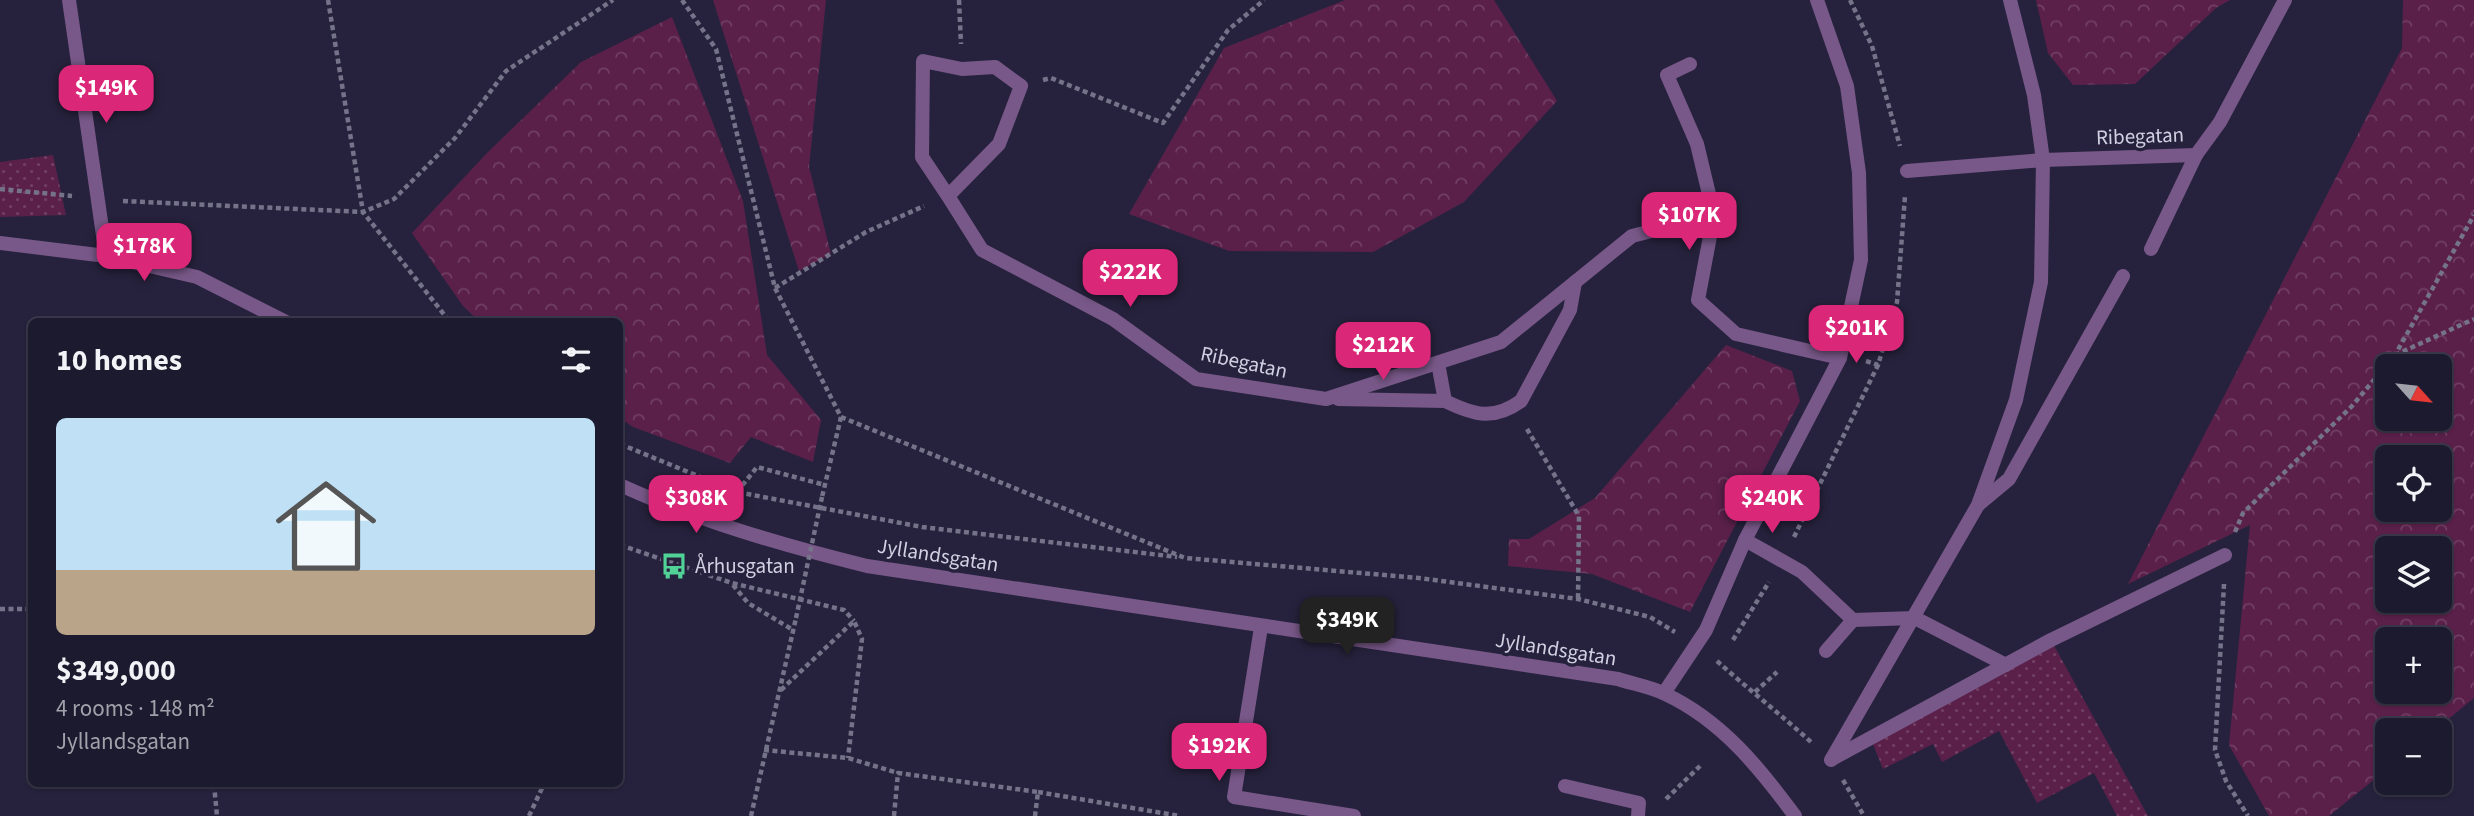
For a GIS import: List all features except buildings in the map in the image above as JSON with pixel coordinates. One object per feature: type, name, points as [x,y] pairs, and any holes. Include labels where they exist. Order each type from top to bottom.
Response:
[{"type":"street","points":[[69,0],[106,256]]},
{"type":"street","points":[[1664,693],[1706,630],[1745,540],[1840,358],[1861,260],[1859,173],[1847,86],[1817,0]]},
{"type":"street","points":[[1831,760],[1978,505],[2016,400],[2041,282],[2043,160],[2034,95],[2010,0]]},
{"type":"street","name":"Ribegatan","points":[[1907,171],[2043,160],[2196,155],[2220,122],[2285,0]]},
{"type":"street","name":"Ribegatan","points":[[1021,86],[995,67],[962,69],[923,61],[922,157],[982,250],[1113,319],[1196,379],[1326,399],[1501,342],[1632,236],[1714,215]]},
{"type":"street","points":[[1690,64],[1667,75],[1698,144],[1714,215],[1698,300],[1735,334],[1840,358]]},
{"type":"street","points":[[948,196],[999,144],[1021,86]]},
{"type":"street","points":[[2151,248],[2196,155]]},
{"type":"street","points":[[0,243],[106,256],[197,277],[278,318]]},
{"type":"street","points":[[1978,505],[2009,479],[2123,276]]},
{"type":"street","points":[[1326,399],[1445,401],[1474,415],[1508,410],[1521,401],[1570,310],[1575,282]]},
{"type":"street","points":[[1438,363],[1445,401]]},
{"type":"street","name":"Jyllandsgatan","points":[[623,486],[669,507],[787,547],[867,566],[1618,679],[1664,693],[1718,726],[1765,775],[1795,816]]},
{"type":"street","points":[[1745,540],[1802,572],[1853,620],[1915,618],[2006,665]]},
{"type":"street","points":[[1831,760],[2051,640],[2225,555]]},
{"type":"street","points":[[1826,652],[1853,620]]},
{"type":"street","points":[[1261,627],[1234,797],[1354,816]]},
{"type":"street","points":[[1565,786],[1639,803],[1637,816]]},
{"type":"path","points":[[328,0],[363,212],[447,318]]},
{"type":"path","points":[[0,189],[99,200],[363,212],[394,199],[455,138],[506,71],[613,0]]},
{"type":"path","points":[[682,0],[716,49],[775,288],[841,417],[751,816]]},
{"type":"path","points":[[959,0],[962,69]]},
{"type":"path","points":[[1021,86],[1051,78],[1163,123],[1228,30],[1264,0]]},
{"type":"path","points":[[1793,540],[1878,365],[1897,302],[1907,171],[1872,46],[1850,0]]},
{"type":"path","points":[[775,288],[866,232],[909,211]]},
{"type":"path","points":[[2396,354],[2474,215]]},
{"type":"path","points":[[2397,354],[2474,319]]},
{"type":"path","points":[[1866,361],[1878,365]]},
{"type":"path","points":[[2248,816],[2226,780],[2215,750],[2225,555],[2243,513],[2352,406],[2375,379]]},
{"type":"path","points":[[841,417],[1185,558]]},
{"type":"path","points":[[1527,430],[1578,516],[1578,599]]},
{"type":"path","points":[[623,445],[737,492],[922,527],[1185,558],[1419,578],[1578,599],[1650,617],[1675,632]]},
{"type":"path","points":[[737,492],[757,467],[825,485]]},
{"type":"path","points":[[623,546],[732,583],[844,610],[854,621],[862,639],[848,758]]},
{"type":"path","points":[[1773,575],[1719,663],[1734,679],[1755,692],[1831,760],[1864,816]]},
{"type":"path","points":[[732,583],[748,603],[793,631]]},
{"type":"path","points":[[0,609],[28,609]]},
{"type":"path","points":[[781,690],[854,621]]},
{"type":"path","points":[[1755,692],[1777,672]]},
{"type":"path","points":[[764,750],[848,758],[898,773],[1038,792],[1180,816]]},
{"type":"path","points":[[1657,808],[1700,766]]},
{"type":"path","points":[[894,816],[898,773]]},
{"type":"path","points":[[214,787],[217,816]]},
{"type":"path","points":[[529,816],[543,787]]},
{"type":"path","points":[[1035,816],[1038,792]]},
{"type":"green space","points":[[713,0],[826,0],[809,167],[831,254],[799,271]]},
{"type":"green space","points":[[1345,0],[1494,0],[1557,101],[1464,202],[1373,252],[1229,251],[1129,214],[1224,48]]},
{"type":"green space","points":[[2036,0],[2230,0],[2216,8],[2135,84],[2073,85],[2048,53]]},
{"type":"green space","points":[[2403,0],[2474,0],[2474,698],[2450,718],[2375,718],[2375,779],[2329,816],[2269,816],[2229,745],[2250,525],[2128,584],[2402,48]]},
{"type":"green space","points":[[672,17],[743,201],[767,355],[821,420],[813,462],[751,437],[730,463],[633,427],[623,420],[623,318],[476,318],[463,306],[412,233],[488,152],[581,62]]},
{"type":"green space","points":[[53,155],[66,215],[0,217],[0,162]]},
{"type":"green space","points":[[1726,345],[1792,371],[1800,401],[1690,612],[1592,574],[1508,566],[1509,539],[1529,539],[1595,498]]},
{"type":"green space","points":[[2051,640],[2148,816],[2117,816],[2094,773],[2037,803],[1999,731],[1942,762],[1933,744],[1883,769],[1871,739]]},
{"type":"place","name":"Århusgatan","points":[[674,566]]}]
